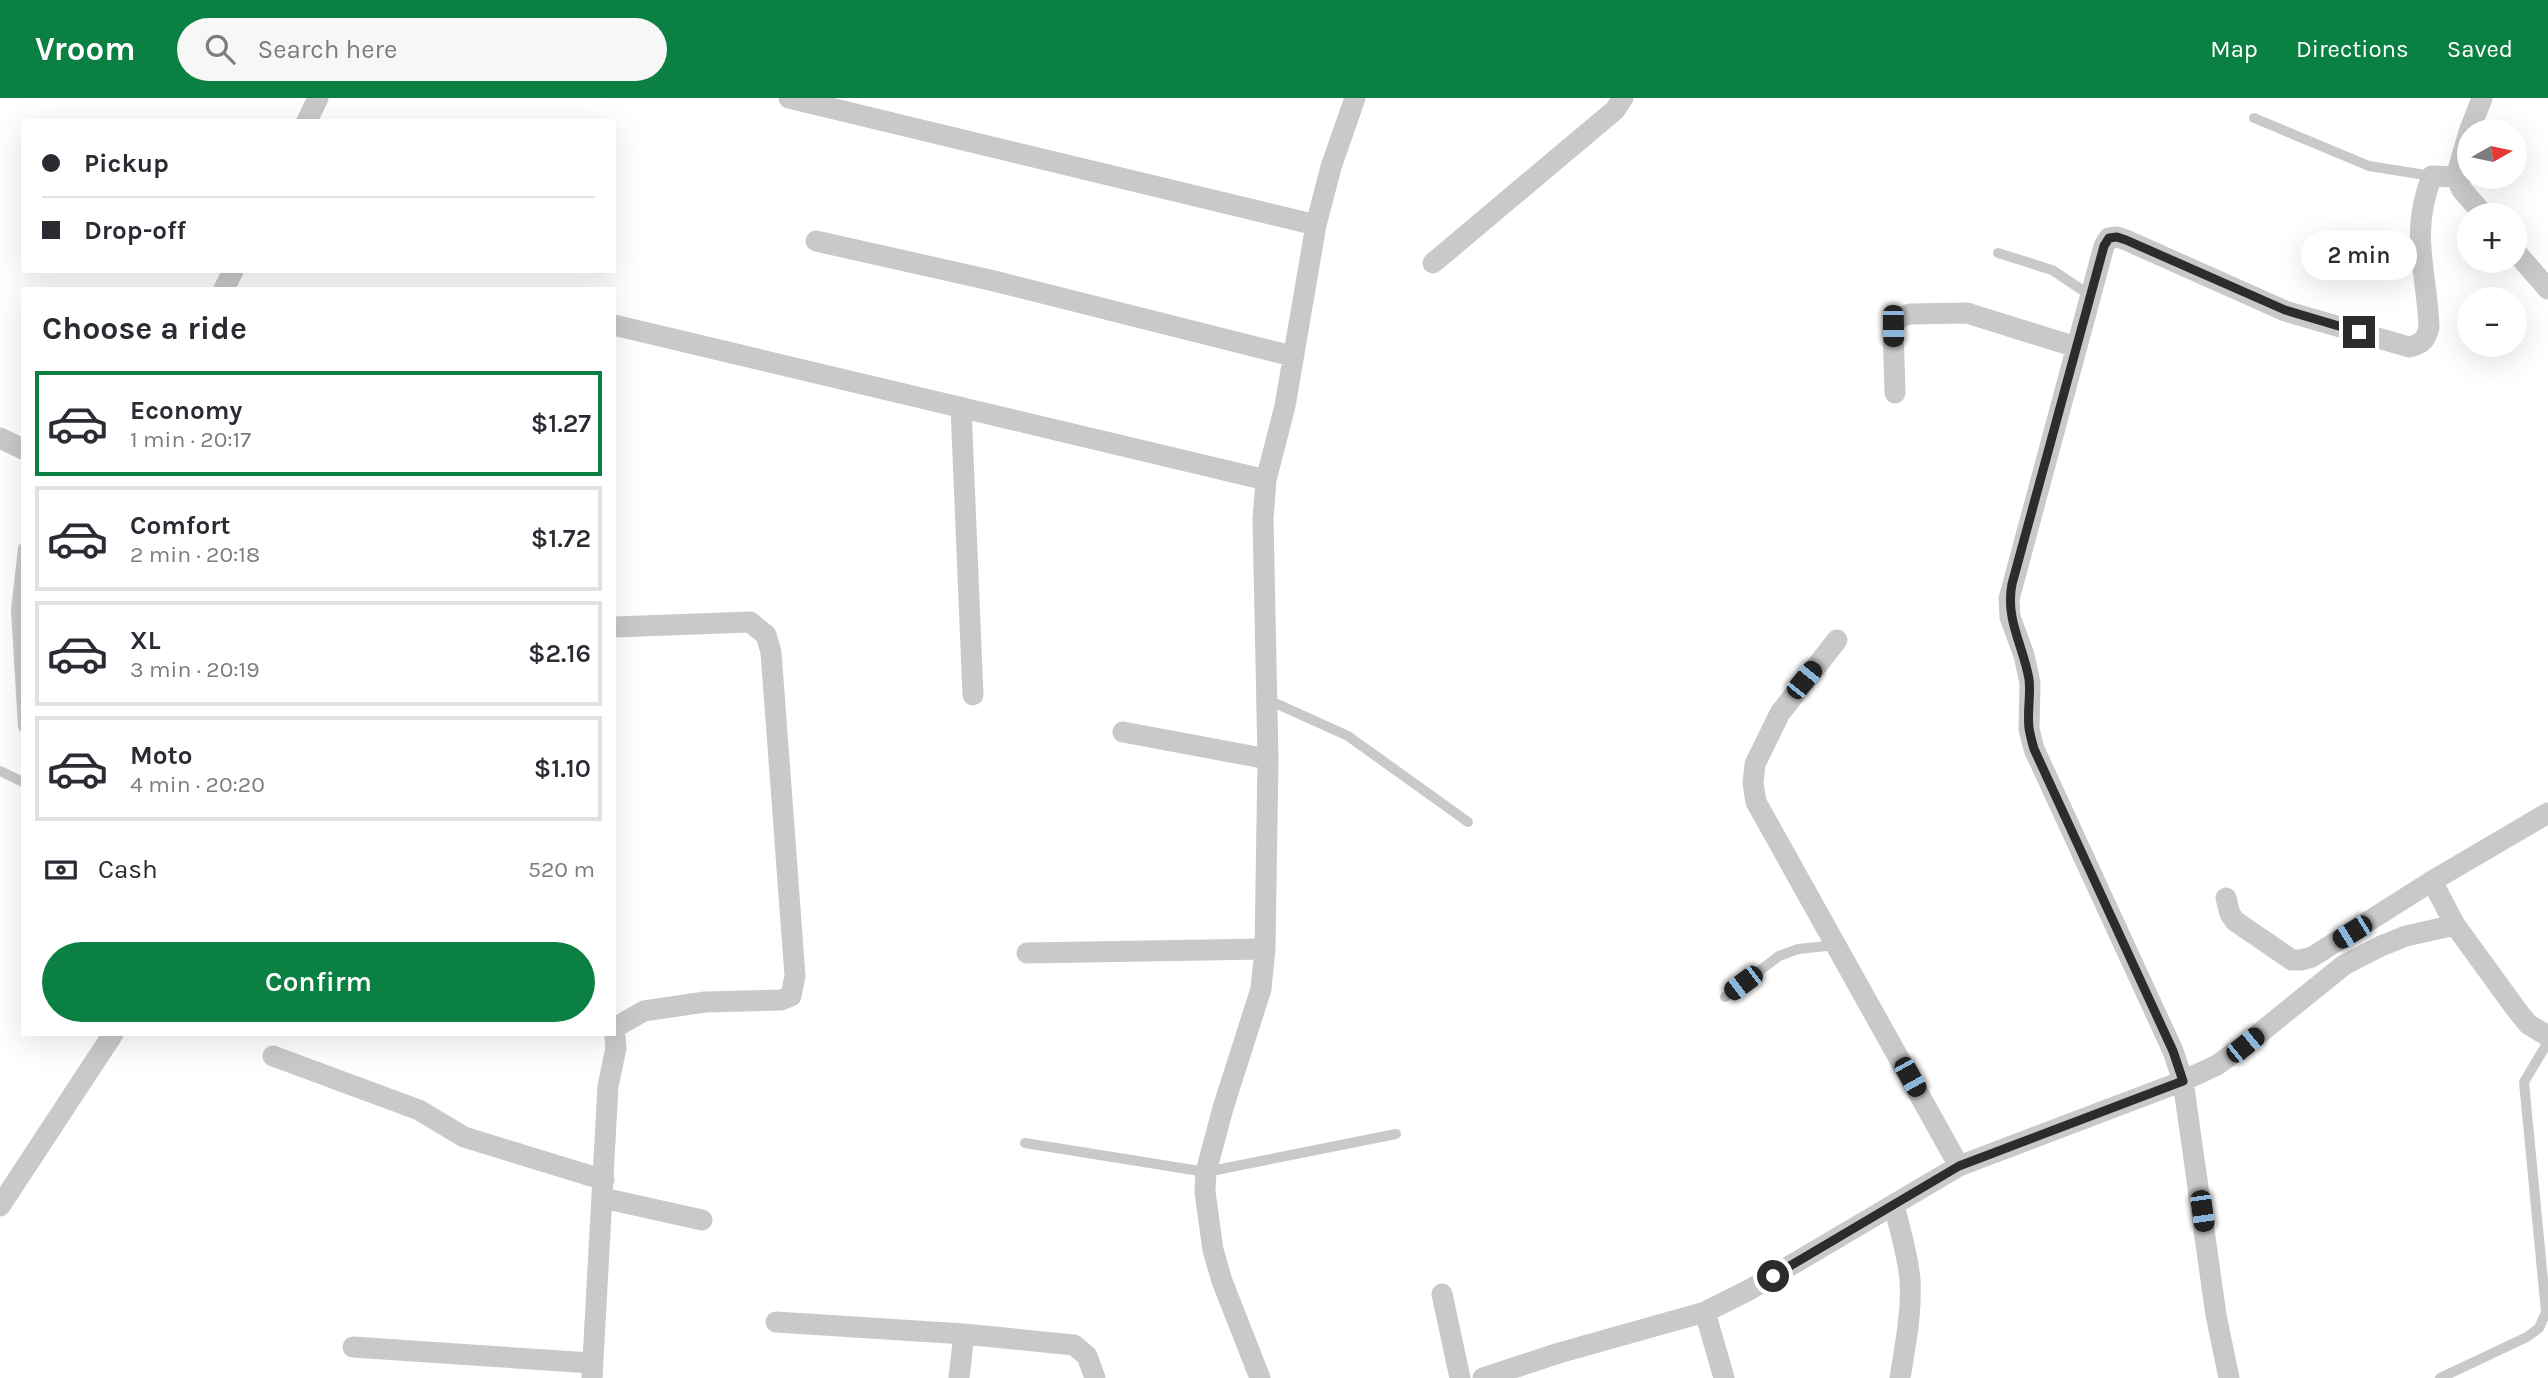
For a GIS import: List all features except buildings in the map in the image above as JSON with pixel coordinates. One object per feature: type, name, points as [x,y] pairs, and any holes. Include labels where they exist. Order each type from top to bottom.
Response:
[{"type":"street","points":[[308,119],[318,98]]},
{"type":"street","points":[[789,98],[1316,225]]},
{"type":"street","points":[[1260,1378],[1222,1281],[1213,1250],[1205,1192],[1206,1172],[1223,1108],[1261,989],[1265,949],[1268,759],[1263,518],[1266,480],[1281,423],[1316,225],[1331,167],[1355,98]]},
{"type":"street","points":[[1433,263],[1615,110],[1623,98]]},
{"type":"street","points":[[2473,203],[2462,190],[2456,177],[2482,98]]},
{"type":"street","points":[[2229,1378],[2216,1315],[2183,1081],[2173,1051],[2034,749],[2029,729],[2029,683],[2024,655],[2010,617],[2009,599],[2104,246],[2109,238],[2117,237],[2285,310],[2409,347],[2420,344],[2426,338],[2429,327],[2419,242],[2423,206],[2432,176],[2456,177]]},
{"type":"street","points":[[816,241],[990,280],[1292,356]]},
{"type":"street","points":[[2527,265],[2548,289]]},
{"type":"street","points":[[1895,393],[1893,326],[1900,317],[1910,314],[1967,313],[2076,348]]},
{"type":"street","points":[[616,324],[1266,480]]},
{"type":"street","points":[[961,407],[973,695]]},
{"type":"street","points":[[0,438],[21,448]]},
{"type":"street","points":[[616,627],[750,622],[766,635],[771,652],[795,976],[791,996],[781,1000],[705,1002],[644,1011],[616,1025]]},
{"type":"street","points":[[1837,640],[1780,713],[1755,764],[1756,802],[1959,1166]]},
{"type":"street","points":[[1124,732],[1268,759]]},
{"type":"street","points":[[2225,898],[2235,921],[2292,960],[2301,960],[2312,957],[2432,881],[2548,813]]},
{"type":"street","points":[[2432,881],[2455,925],[2528,1024],[2548,1036]]},
{"type":"street","points":[[1483,1378],[1559,1353],[1705,1312],[1749,1290],[1959,1166],[2217,1066],[2344,965],[2406,936],[2455,925]]},
{"type":"street","points":[[1027,953],[1265,949]]},
{"type":"street","points":[[0,1206],[112,1036]]},
{"type":"street","points":[[353,1347],[589,1373],[608,1086],[616,1048],[615,1036]]},
{"type":"street","points":[[273,1056],[419,1110],[464,1137],[603,1189],[702,1220]]},
{"type":"street","points":[[1894,1205],[1908,1259],[1910,1283],[1909,1323],[1900,1378]]},
{"type":"street","points":[[1442,1294],[1460,1378]]},
{"type":"street","points":[[1705,1312],[1724,1378]]},
{"type":"street","points":[[776,1322],[964,1334],[1074,1345],[1087,1356],[1095,1378]]},
{"type":"street","points":[[959,1378],[964,1334]]},
{"type":"lane","points":[[2254,118],[2370,166],[2432,176]]},
{"type":"lane","points":[[1998,253],[2052,270],[2091,295]]},
{"type":"lane","points":[[21,566],[16,610],[21,694]]},
{"type":"lane","points":[[1266,699],[1348,736],[1468,822]]},
{"type":"lane","points":[[0,771],[21,781]]},
{"type":"lane","points":[[1725,996],[1779,956],[1798,948],[1836,945]]},
{"type":"lane","points":[[2440,1378],[2527,1337],[2539,1328],[2546,1312],[2524,1082],[2548,1042]]},
{"type":"lane","points":[[1025,1143],[1206,1172],[1396,1134]]},
{"type":"route","points":[[1773,1276],[1959,1166],[2183,1081],[2173,1051],[2034,749],[2029,729],[2029,683],[2024,655],[2010,617],[2012,584],[2104,246],[2109,238],[2126,240],[2285,310],[2359,332]]}]
